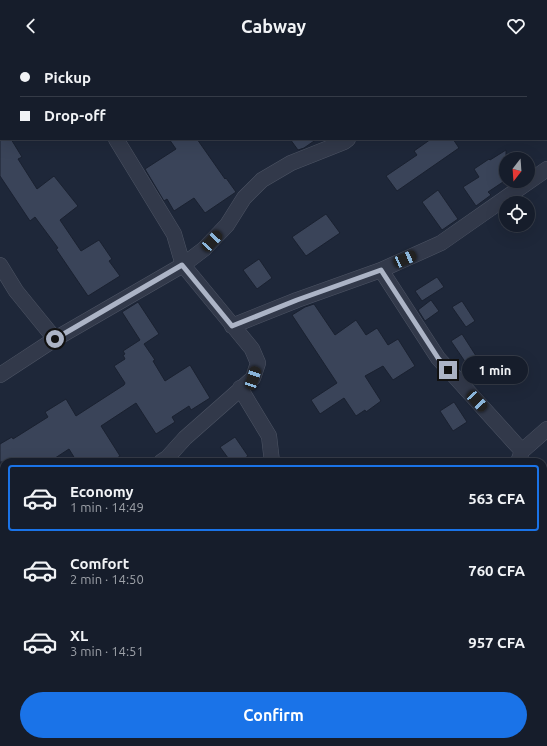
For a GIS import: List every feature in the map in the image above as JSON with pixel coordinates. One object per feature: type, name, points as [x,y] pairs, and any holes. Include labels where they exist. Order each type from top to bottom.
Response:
[{"type":"street","points":[[117,140],[174,234],[182,265],[252,349],[258,363],[253,378],[185,438],[167,458]]},
{"type":"street","points":[[0,375],[55,339],[182,265],[204,249],[227,226],[244,198],[262,180],[291,163],[347,140]]},
{"type":"street","points":[[232,326],[297,300],[381,270],[441,242],[547,169]]},
{"type":"street","points":[[0,265],[16,291],[55,339]]},
{"type":"street","points":[[381,270],[438,358],[520,456],[547,429]]},
{"type":"street","points":[[240,388],[268,436],[271,458]]},
{"type":"building","points":[[0,140],[12,140],[22,157],[18,159],[37,189],[54,176],[78,206],[60,220],[81,251],[99,240],[112,259],[109,261],[120,276],[88,296],[56,249],[58,248],[35,217],[30,221],[0,176]]},
{"type":"building","points":[[170,140],[198,140],[236,192],[205,213],[194,198],[174,211],[167,199],[164,201],[145,169],[176,149]]},
{"type":"building","points":[[291,140],[316,140],[304,148],[298,150]]},
{"type":"building","points":[[430,140],[454,140],[459,148],[397,191],[386,176],[417,155],[414,151]]},
{"type":"building","points":[[499,154],[499,185],[488,192],[491,195],[476,206],[463,187],[479,177],[474,169],[489,159],[490,160]]},
{"type":"building","points":[[438,190],[458,219],[442,230],[422,202]]},
{"type":"building","points":[[326,214],[340,233],[306,256],[292,237]]},
{"type":"building","points":[[259,259],[272,278],[257,289],[243,270]]},
{"type":"building","points":[[437,277],[444,287],[422,301],[415,291]]},
{"type":"building","points":[[431,300],[439,311],[425,321],[418,310]]},
{"type":"building","points":[[462,301],[475,321],[466,327],[452,307]]},
{"type":"building","points":[[138,302],[159,334],[144,344],[155,360],[153,361],[165,381],[190,365],[210,398],[191,410],[189,406],[172,417],[175,422],[156,434],[136,403],[101,426],[120,456],[117,458],[75,458],[69,449],[55,458],[0,458],[0,444],[12,437],[13,439],[48,417],[45,412],[66,399],[76,416],[124,385],[125,383],[114,366],[125,359],[123,355],[125,354],[123,351],[140,340],[122,312]]},
{"type":"building","points":[[314,304],[335,335],[356,320],[366,335],[377,328],[388,345],[398,339],[415,366],[393,380],[383,366],[365,376],[381,401],[366,412],[365,410],[356,416],[344,398],[320,414],[311,400],[337,383],[292,315],[305,307]]},
{"type":"building","points":[[462,334],[478,359],[468,366],[451,341]]},
{"type":"building","points":[[454,402],[467,422],[453,431],[440,411]]},
{"type":"building","points":[[235,437],[248,456],[245,458],[228,458],[220,447]]},
{"type":"route","points":[[55,339],[182,265],[232,326],[297,300],[381,270],[438,358],[448,370]]}]
